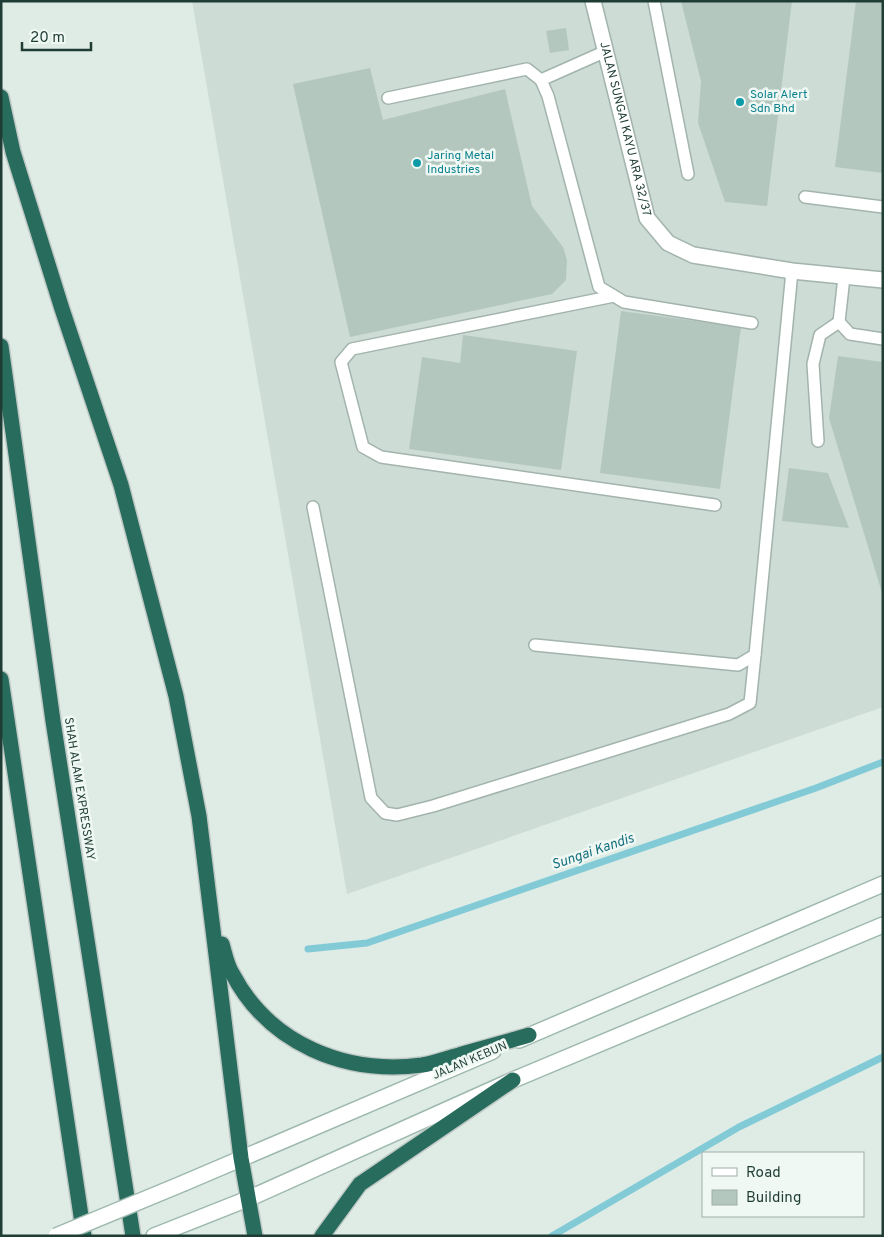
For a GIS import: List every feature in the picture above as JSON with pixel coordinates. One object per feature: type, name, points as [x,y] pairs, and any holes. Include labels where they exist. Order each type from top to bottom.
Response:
[{"type":"highway","points":[[1,97],[13,152],[62,309],[121,485],[176,696],[197,807],[241,1158],[256,1236]]},
{"type":"highway","name":"SHAH ALAM EXPRESSWAY","points":[[1,346],[53,721],[133,1236]]},
{"type":"highway","points":[[1,679],[84,1236]]},
{"type":"highway","points":[[211,910],[231,973],[254,1006],[282,1034],[316,1052],[353,1063],[391,1067],[424,1064],[529,1035]]},
{"type":"highway","points":[[322,1236],[360,1184],[513,1080]]},
{"type":"main road","name":"JALAN SUNGAI KAYU ARA 32/37","points":[[593,1],[604,52],[647,218],[668,243],[693,255],[792,271],[883,280]]},
{"type":"main road","name":"JALAN KEBUN","points":[[56,1236],[883,884]]},
{"type":"main road","points":[[154,1236],[250,1198],[513,1080],[883,924]]},
{"type":"lane","points":[[654,1],[688,174]]},
{"type":"lane","points":[[541,80],[604,52]]},
{"type":"lane","points":[[388,98],[527,69],[541,80],[548,96],[599,287],[624,302],[752,323]]},
{"type":"lane","points":[[805,198],[883,207]]},
{"type":"lane","points":[[313,508],[371,798],[385,813],[397,815],[433,806],[729,714],[750,703],[792,271]]},
{"type":"lane","points":[[844,277],[839,322],[850,334],[883,339]]},
{"type":"lane","points":[[614,296],[352,349],[341,362],[363,447],[381,457],[715,506]]},
{"type":"lane","points":[[818,441],[813,364],[820,335],[839,322]]},
{"type":"lane","points":[[535,645],[738,665],[755,655]]},
{"type":"shaded area","points":[[192,1],[883,1],[883,707],[347,894]]},
{"type":"building","name":"Solar Alert Sdn Bhd","points":[[681,1],[792,1],[767,206],[725,202],[698,123],[701,81]]},
{"type":"building","points":[[856,1],[883,1],[883,173],[835,167]]},
{"type":"building","points":[[566,28],[569,50],[550,53],[546,31]]},
{"type":"building","name":"Jaring Metal Industries","points":[[370,68],[383,120],[505,89],[532,206],[563,247],[567,260],[566,280],[552,294],[350,337],[293,84]]},
{"type":"building","points":[[621,311],[741,327],[720,489],[600,473]]},
{"type":"building","points":[[463,335],[577,351],[561,470],[409,449],[422,357],[460,363]]},
{"type":"building","points":[[838,356],[883,362],[883,596],[829,418]]},
{"type":"building","points":[[789,468],[828,473],[849,528],[782,521]]},
{"type":"waterway","name":"Sungai Kandis","points":[[308,949],[367,943],[816,788],[883,762]]},
{"type":"waterway","points":[[552,1236],[739,1127],[883,1057]]},
{"type":"place","name":"Solar Alert Sdn Bhd","points":[[740,102]]},
{"type":"place","name":"Jaring Metal Industries","points":[[417,163]]}]
